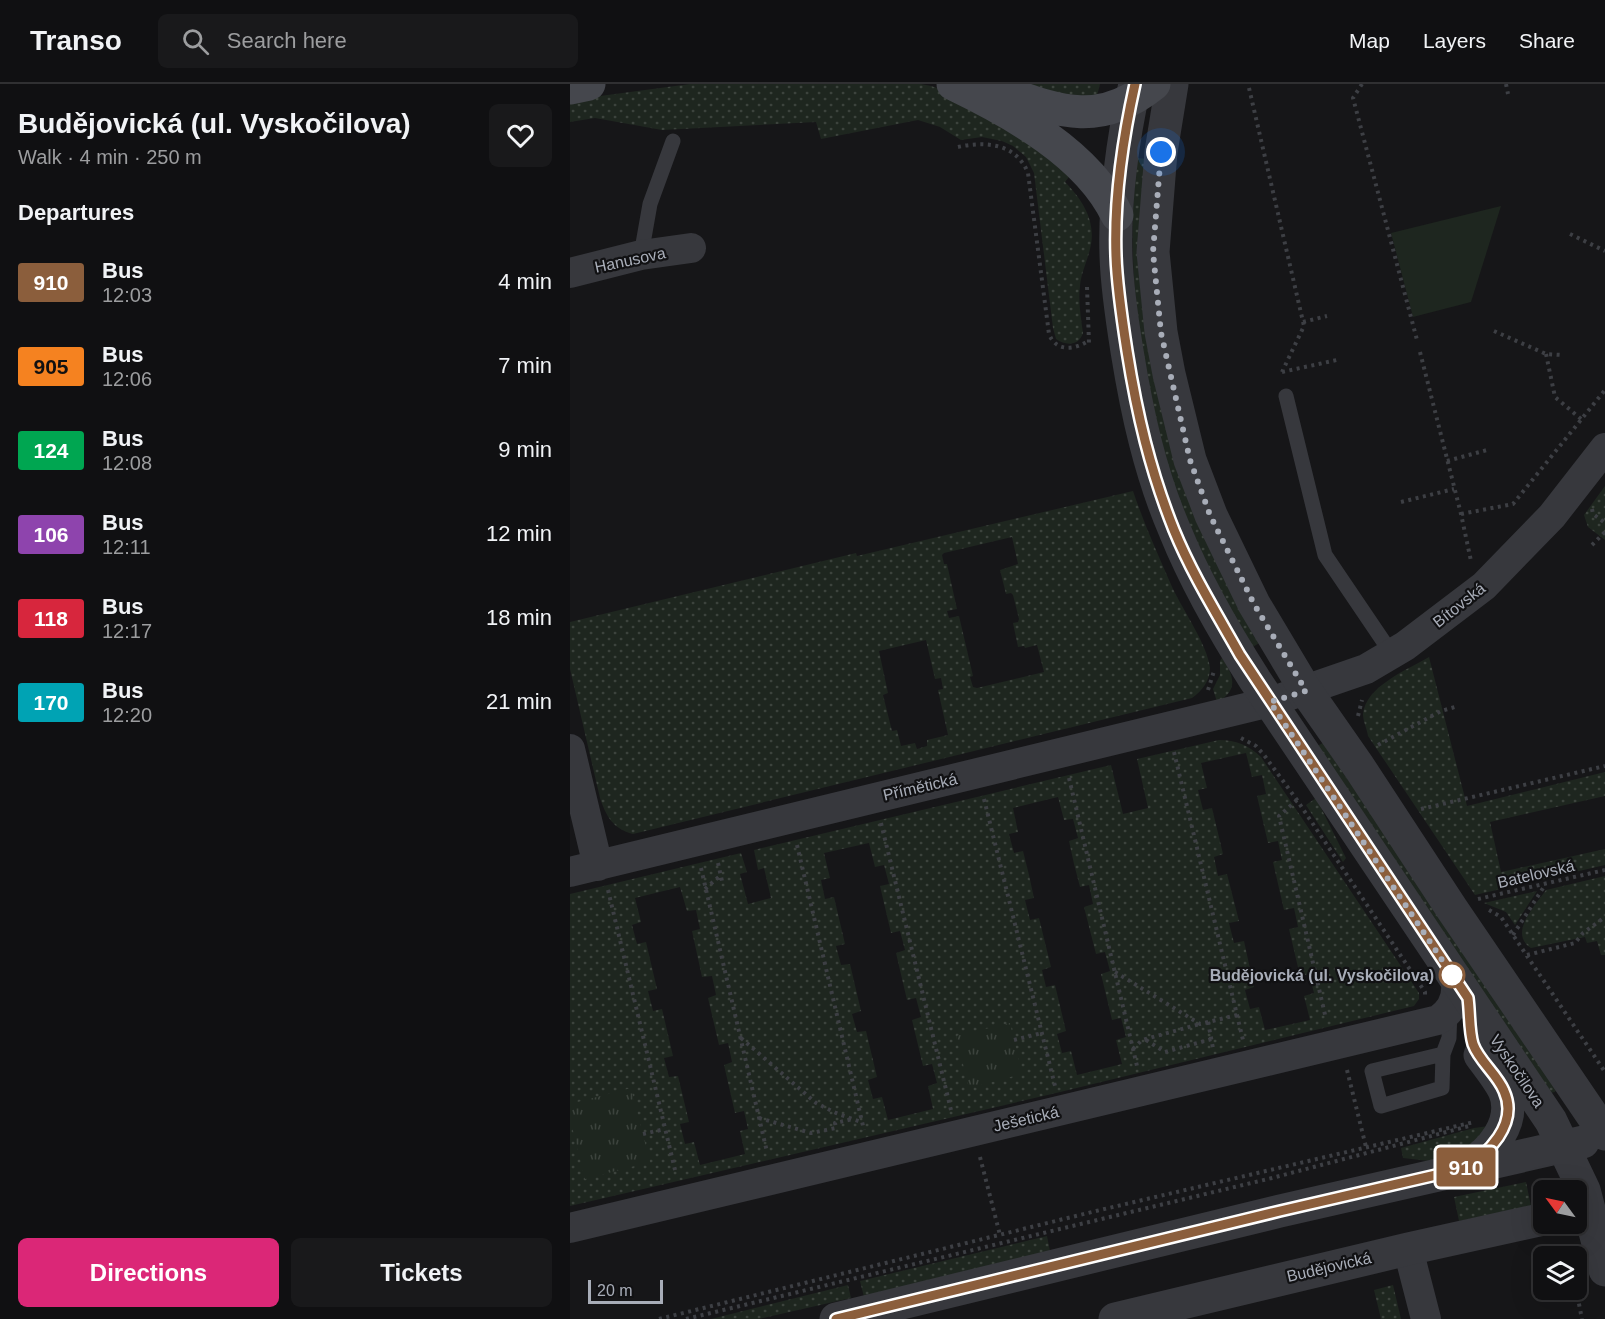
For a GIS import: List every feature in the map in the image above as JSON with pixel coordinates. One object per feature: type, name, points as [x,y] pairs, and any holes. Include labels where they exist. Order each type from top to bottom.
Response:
[{"type":"main road","points":[[570,88],[589,84]]},
{"type":"main road","points":[[953,84],[1012,116],[1071,157],[1101,187],[1117,215]]},
{"type":"main road","points":[[980,84],[1058,110],[1086,113],[1103,111],[1140,89]]},
{"type":"street","points":[[836,1319],[1269,1213],[1605,1135],[1306,691],[1254,604],[1210,515],[1190,460],[1172,384],[1161,333],[1153,252],[1161,152],[1172,84]]},
{"type":"street","name":"Vyskočilova","points":[[1140,89],[1124,147],[1117,215],[1116,255],[1120,308],[1142,435],[1155,479],[1175,532],[1216,615],[1453,1002],[1551,1120],[1590,1208],[1605,1270]]},
{"type":"street","name":"Hanusova","points":[[570,273],[641,255],[691,248]]},
{"type":"street","name":"Bítovská","points":[[1270,702],[1366,669],[1392,654],[1484,586],[1552,516],[1605,448]]},
{"type":"street","name":"Přímětická","points":[[591,874],[1270,702]]},
{"type":"street","points":[[570,748],[591,874]]},
{"type":"street","points":[[1453,1002],[1473,1045],[1504,1091],[1508,1106],[1503,1129],[1493,1145],[1474,1162],[1462,1169]]},
{"type":"street","name":"Ješetická","points":[[570,1228],[1337,1045],[1453,1002]]},
{"type":"street","name":"Budějovická","points":[[1115,1319],[1408,1249],[1533,1232]]},
{"type":"street","points":[[1408,1249],[1426,1319]]},
{"type":"lane","points":[[641,255],[650,204],[674,141]]},
{"type":"lane","points":[[1286,396],[1325,555],[1392,654]]},
{"type":"lane","points":[[1443,1054],[1372,1071],[1381,1106],[1442,1088],[1443,1054],[1449,1038],[1453,1002]]},
{"type":"path","points":[[1362,84],[1353,98],[1417,340]]},
{"type":"path","points":[[1506,84],[1508,94]]},
{"type":"path","points":[[1249,88],[1304,326],[1282,372],[1337,360]]},
{"type":"path","points":[[958,147],[976,143],[995,144],[1012,153],[1025,166],[1028,173],[1049,334],[1057,345],[1064,348],[1071,348],[1088,341]]},
{"type":"path","points":[[1570,234],[1605,251]]},
{"type":"path","points":[[1303,322],[1327,316]]},
{"type":"path","points":[[1494,331],[1546,354],[1562,356]]},
{"type":"path","points":[[1420,352],[1473,571]]},
{"type":"path","points":[[1546,354],[1555,397],[1581,419]]},
{"type":"path","points":[[1461,514],[1513,504],[1605,390]]},
{"type":"path","points":[[1447,461],[1487,450]]},
{"type":"path","points":[[1401,502],[1454,489]]},
{"type":"path","points":[[1592,544],[1605,532]]},
{"type":"path","points":[[1369,750],[1441,711],[1455,707]]},
{"type":"path","points":[[1237,736],[1247,740],[1264,754],[1298,800],[1425,992],[1423,1001],[1453,1002]]},
{"type":"path","points":[[1173,746],[1244,1046]]},
{"type":"path","points":[[1412,811],[1605,766]]},
{"type":"path","points":[[1068,772],[1139,1075]]},
{"type":"path","points":[[982,791],[1056,1092]]},
{"type":"path","points":[[1298,800],[1279,816],[1328,1030],[1344,1056],[1366,1147]]},
{"type":"path","points":[[879,816],[953,1119]]},
{"type":"path","points":[[795,837],[866,1139]]},
{"type":"path","points":[[716,857],[722,881]]},
{"type":"path","points":[[699,861],[770,1162]]},
{"type":"path","name":"Batelovská","points":[[1472,900],[1605,870]]},
{"type":"path","points":[[591,874],[665,1129],[678,1184]]},
{"type":"path","points":[[705,889],[721,875]]},
{"type":"path","points":[[1514,935],[1545,884]]},
{"type":"path","points":[[1527,955],[1575,943],[1583,933],[1605,917]]},
{"type":"path","points":[[1115,971],[1200,1024]]},
{"type":"path","points":[[1133,1049],[1145,1039],[1237,1015]]},
{"type":"path","points":[[1208,1022],[1215,1057]]},
{"type":"path","points":[[1014,1040],[1042,1033]]},
{"type":"path","points":[[741,1038],[816,1103],[830,1111],[862,1122]]},
{"type":"path","points":[[1145,1039],[1165,1052],[1212,1039]]},
{"type":"path","points":[[745,1057],[759,1054]]},
{"type":"path","points":[[759,1118],[811,1133],[836,1128],[835,1123],[853,1119]]},
{"type":"path","points":[[659,1319],[1000,1234],[1482,1121],[1370,1153],[705,1317],[686,1319]]},
{"type":"path","points":[[643,1134],[665,1129]]},
{"type":"path","points":[[979,1152],[1000,1234]]},
{"type":"path","points":[[1548,1234],[1558,1246]]},
{"type":"path","points":[[1578,1300],[1582,1319]]},
{"type":"path","points":[[704,1308],[705,1317]]},
{"type":"green space","points":[[690,84],[921,84],[961,96],[1072,173],[1065,182],[1083,204],[1092,230],[1090,249],[1080,286],[1083,333],[1081,337],[1072,344],[1056,339],[1034,173],[1026,157],[1013,146],[1002,141],[982,137],[961,140],[940,127],[918,120],[821,139],[816,122],[662,130],[595,118],[570,122],[570,100]]},
{"type":"green space","points":[[1020,84],[1100,84],[1097,96],[1077,97]]},
{"type":"green space","points":[[1137,158],[1148,159],[1143,244],[1261,642],[1251,648],[1196,543],[1178,499],[1151,404],[1136,304],[1133,254],[1133,205]]},
{"type":"green space","points":[[1501,206],[1471,302],[1413,317],[1391,233]]},
{"type":"green space","points":[[1605,486],[1605,540],[1588,527],[1584,515]]},
{"type":"green space","points":[[1133,491],[1173,589],[1205,649],[1210,668],[1209,677],[1202,689],[1192,698],[633,834],[615,825],[605,811],[600,798],[570,669],[570,622],[856,553],[857,556]],"holes":[[[1012,537],[1018,564],[1000,570],[1006,594],[1013,595],[1019,619],[1018,622],[1013,623],[1018,647],[1037,645],[1044,672],[977,688],[973,687],[970,677],[973,676],[959,616],[949,618],[947,611],[957,609],[947,564],[944,564],[942,555]],[[926,640],[935,679],[941,678],[943,689],[938,690],[948,735],[927,740],[927,746],[917,749],[915,743],[901,746],[897,730],[892,731],[883,695],[888,693],[879,651]]]},
{"type":"green space","points":[[1429,657],[1467,806],[1605,772],[1605,796],[1490,822],[1501,872],[1605,849],[1605,865],[1475,895],[1368,736],[1363,714],[1371,695],[1379,687]]},
{"type":"green space","points":[[1222,658],[1229,670],[1232,682],[1229,693],[1217,702],[1213,689],[1220,675]]},
{"type":"green space","points":[[1219,740],[1242,744],[1261,757],[1419,993],[1419,999],[1414,1006],[1052,1094],[570,1206],[570,894],[741,853],[747,872],[740,874],[748,904],[771,898],[764,868],[758,870],[754,850],[1111,765],[1123,814],[1148,808],[1137,759]],"holes":[[[1246,753],[1252,777],[1262,775],[1266,794],[1257,796],[1268,843],[1278,841],[1282,860],[1273,862],[1284,910],[1294,908],[1298,927],[1289,929],[1300,976],[1309,974],[1314,993],[1304,996],[1310,1020],[1265,1030],[1259,1007],[1250,1009],[1245,990],[1254,987],[1244,941],[1234,943],[1229,923],[1239,921],[1227,874],[1218,876],[1214,857],[1223,854],[1212,808],[1203,810],[1198,790],[1207,788],[1201,763]],[[1058,797],[1064,820],[1073,819],[1078,838],[1069,841],[1074,864],[1080,887],[1089,885],[1093,904],[1084,907],[1096,954],[1105,952],[1110,971],[1101,974],[1112,1020],[1121,1018],[1126,1037],[1116,1040],[1122,1064],[1077,1075],[1071,1051],[1062,1053],[1057,1034],[1066,1031],[1055,985],[1046,987],[1042,970],[1051,967],[1039,918],[1030,920],[1025,900],[1034,898],[1029,875],[1023,851],[1014,853],[1009,834],[1018,832],[1013,808]],[[869,843],[875,867],[884,865],[889,884],[880,886],[891,933],[900,931],[905,950],[896,953],[907,1000],[916,998],[921,1017],[912,1020],[923,1066],[932,1064],[937,1083],[928,1086],[933,1109],[888,1120],[882,1097],[873,1099],[868,1080],[877,1077],[866,1031],[857,1032],[852,1014],[861,1011],[850,964],[841,965],[836,946],[845,944],[834,897],[825,899],[821,880],[830,878],[824,853]],[[680,887],[687,911],[696,910],[700,929],[692,931],[702,977],[712,976],[716,995],[708,998],[719,1045],[728,1043],[732,1062],[724,1065],[735,1113],[744,1111],[748,1129],[740,1131],[745,1154],[700,1165],[694,1142],[685,1144],[680,1124],[689,1122],[678,1076],[669,1077],[664,1058],[673,1056],[662,1009],[653,1011],[648,991],[657,989],[646,942],[637,944],[632,925],[641,922],[635,898]]]},
{"type":"green space","points":[[1323,743],[1557,1088],[1555,1092],[1550,1093],[1317,746]]},
{"type":"green space","points":[[1316,798],[1346,858],[1343,862],[1306,805]]},
{"type":"green space","points":[[1605,876],[1605,955],[1601,955],[1597,941],[1587,943],[1585,937],[1531,948],[1525,942],[1522,935],[1526,919],[1546,890]]},
{"type":"green space","points":[[1537,891],[1515,925],[1506,912],[1484,903]]},
{"type":"green space","points":[[1010,1023],[1022,1074],[969,1088],[956,1036]]},
{"type":"green space","points":[[631,1088],[650,1162],[585,1179],[570,1119],[570,1104]]},
{"type":"green space","points":[[1489,1126],[1470,1151],[1429,1161],[1403,1158],[1401,1148]]},
{"type":"green space","points":[[1526,1182],[1531,1206],[1459,1221],[1454,1197]]},
{"type":"green space","points":[[1047,1236],[1050,1251],[864,1297],[860,1281]]},
{"type":"green space","points":[[848,1285],[851,1298],[759,1319],[711,1319]]},
{"type":"green space","points":[[1393,1285],[1401,1319],[1381,1319],[1374,1290]]},
{"type":"bus line","name":"910","points":[[836,1319],[1462,1169],[1484,1155],[1493,1145],[1503,1129],[1507,1113],[1508,1106],[1504,1091],[1473,1045],[1468,998],[1255,680],[1216,615],[1175,532],[1155,479],[1135,403],[1120,308],[1116,255],[1117,215],[1124,147],[1135,84]]},
{"type":"place","name":"Budějovická (ul. Vyskočilova)","points":[[1452,975]]},
{"type":"route","points":[[1161,152],[1153,252],[1161,333],[1190,460],[1210,515],[1254,604],[1306,691],[1270,702],[1323,782],[1456,981],[1452,975]]}]
